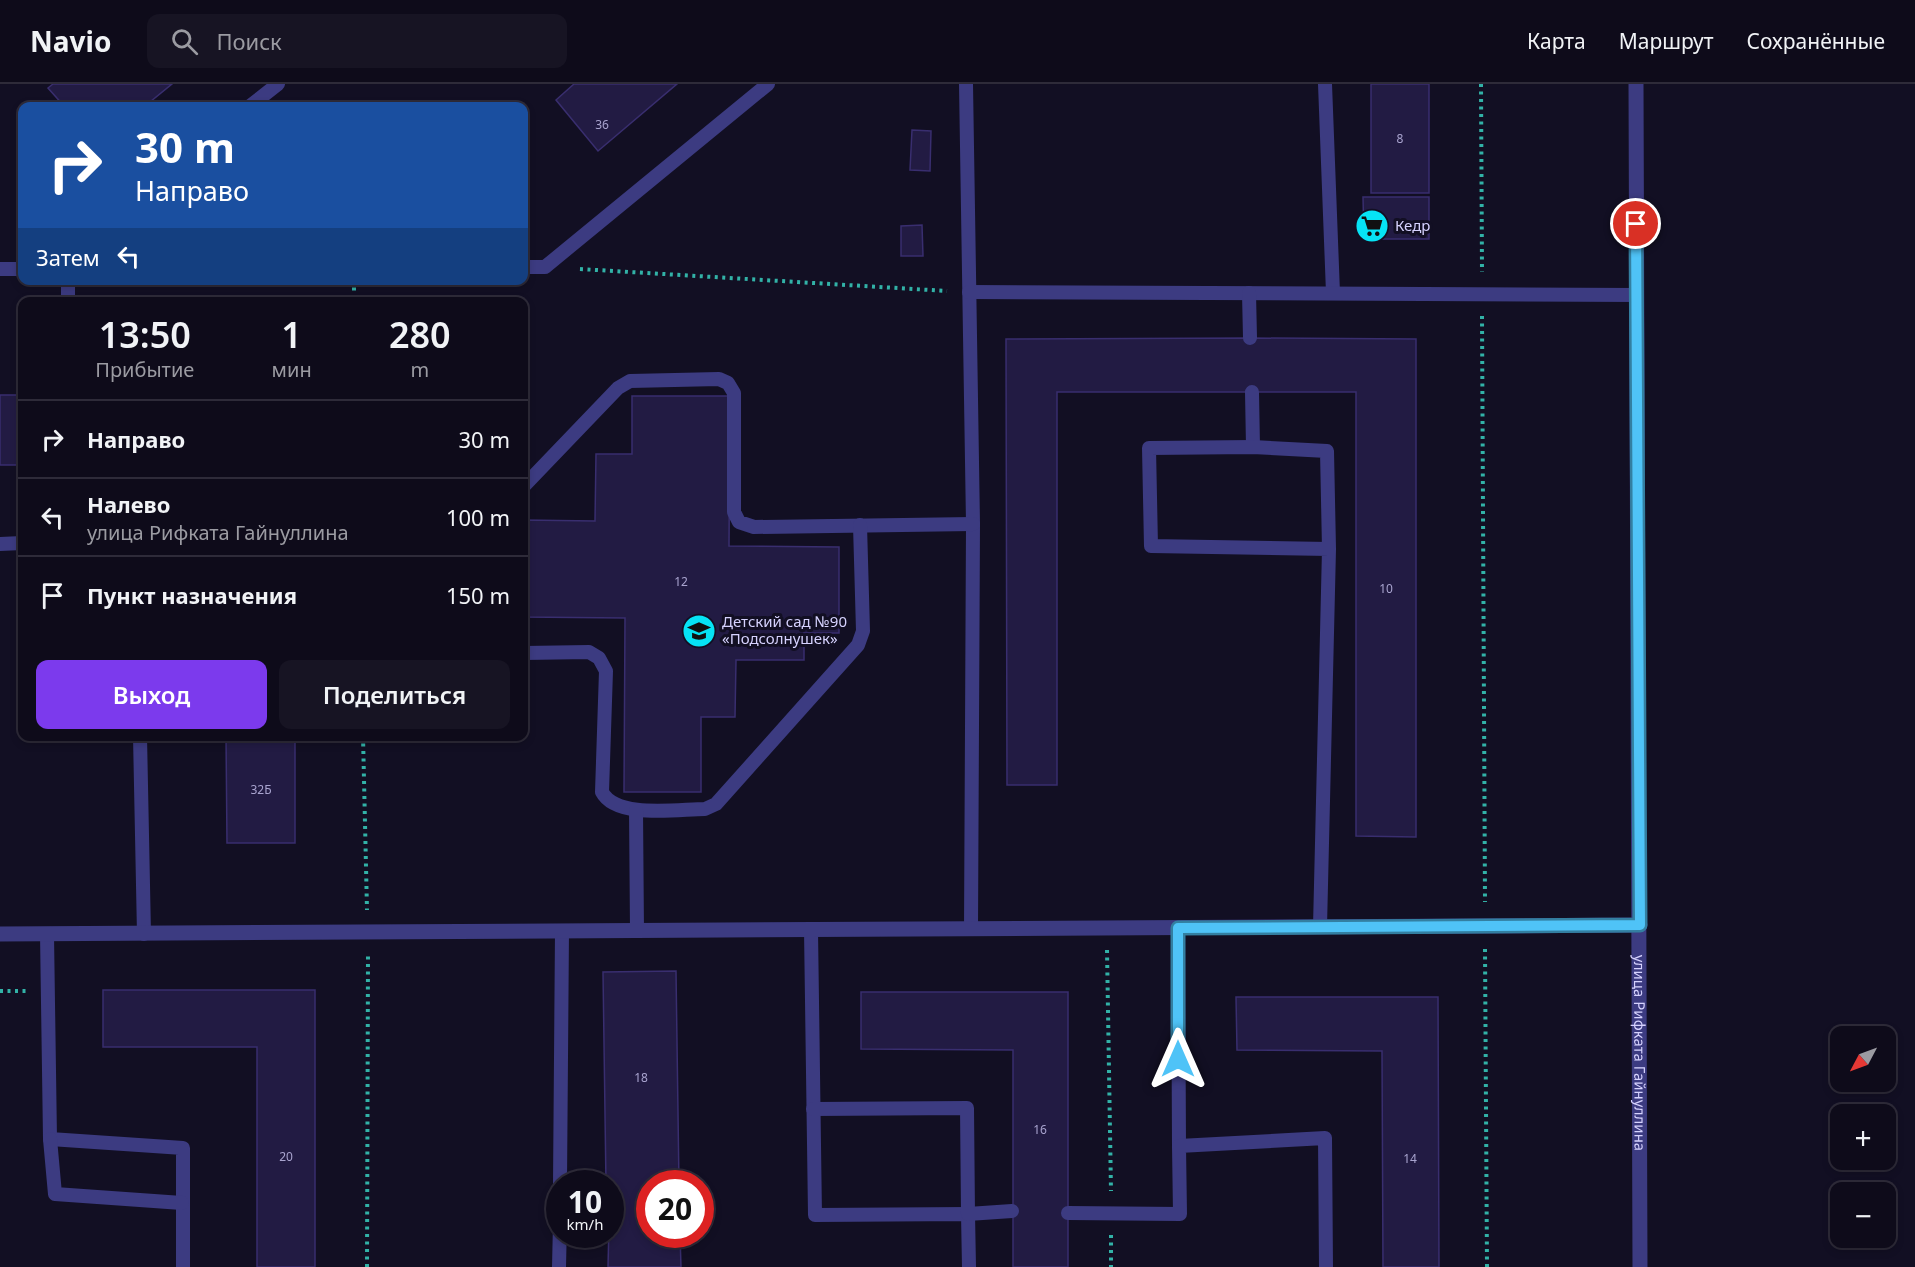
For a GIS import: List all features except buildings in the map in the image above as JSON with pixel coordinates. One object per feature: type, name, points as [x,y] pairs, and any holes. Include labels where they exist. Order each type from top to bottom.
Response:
[{"type":"street","name":"улица Рифката Гайнуллина","points":[[1636,84],[1640,1267]]},
{"type":"street","points":[[0,934],[1640,925]]},
{"type":"lane","points":[[255,102],[278,84]]},
{"type":"lane","points":[[528,267],[545,267],[768,84]]},
{"type":"lane","points":[[966,84],[973,524],[971,929]]},
{"type":"lane","points":[[1325,84],[1333,293]]},
{"type":"lane","points":[[0,268],[18,268]]},
{"type":"lane","points":[[969,292],[1637,295]]},
{"type":"lane","points":[[1249,293],[1250,338]]},
{"type":"lane","points":[[528,482],[618,388],[630,381],[718,379],[728,383],[734,393],[734,512],[739,522],[754,527],[973,524]]},
{"type":"lane","points":[[1252,392],[1253,447]]},
{"type":"lane","points":[[1320,927],[1329,549],[1327,450],[1253,447],[1149,448],[1150,546],[1329,549]]},
{"type":"lane","points":[[528,653],[589,652],[599,658],[606,671],[603,792],[606,799],[614,805],[636,810],[705,809],[716,804],[858,645],[863,631],[860,525]]},
{"type":"lane","points":[[0,544],[18,543]]},
{"type":"lane","points":[[140,741],[144,934]]},
{"type":"lane","points":[[636,810],[637,931]]},
{"type":"lane","points":[[1068,1214],[1180,1214],[1178,928]]},
{"type":"lane","points":[[811,930],[814,1215],[968,1214],[1012,1211]]},
{"type":"lane","points":[[560,1170],[562,931]]},
{"type":"lane","points":[[46,934],[50,1139],[55,1194],[182,1203]]},
{"type":"lane","points":[[813,1109],[967,1108],[969,1267]]},
{"type":"lane","points":[[1179,1146],[1325,1138],[1326,1267]]},
{"type":"lane","points":[[50,1139],[183,1148],[183,1267]]},
{"type":"lane","points":[[559,1248],[559,1267]]},
{"type":"path","points":[[1481,84],[1487,1267]]},
{"type":"path","points":[[545,267],[969,292]]},
{"type":"path","points":[[363,741],[368,932],[367,1267]]},
{"type":"path","points":[[1107,928],[1111,1267]]},
{"type":"place","name":"Кедр","points":[[1372,226]]},
{"type":"place","name":"Детский сад №90 «Подсолнушек»","points":[[699,631]]},
{"type":"route","points":[[1178,1059],[1178,928],[1640,925],[1636,224]]}]
